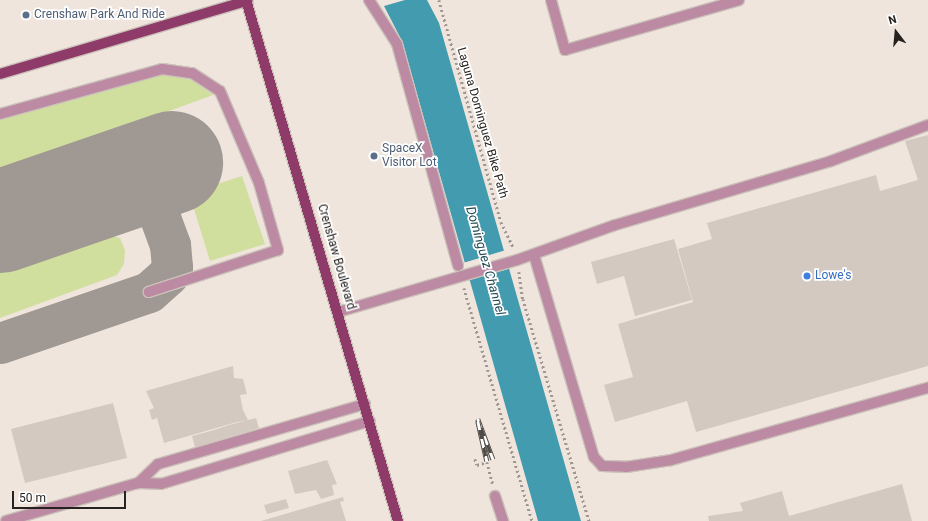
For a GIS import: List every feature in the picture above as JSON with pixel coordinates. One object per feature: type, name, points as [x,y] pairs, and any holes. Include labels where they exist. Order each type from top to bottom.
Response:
[{"type":"main road","points":[[0,74],[248,0]]},
{"type":"main road","name":"Crenshaw Boulevard","points":[[248,0],[398,521]]},
{"type":"lane","points":[[369,0],[398,44],[461,272]]},
{"type":"lane","points":[[551,0],[565,50],[739,0]]},
{"type":"lane","points":[[0,114],[162,69],[192,73],[220,91],[259,183],[278,250],[149,292]]},
{"type":"lane","points":[[338,312],[461,272],[513,261],[615,224],[831,161],[928,125]]},
{"type":"lane","points":[[534,254],[594,457],[602,466],[626,467],[671,460],[928,388]]},
{"type":"lane","points":[[138,483],[158,464],[365,404]]},
{"type":"lane","points":[[6,521],[138,483],[161,484],[370,421]]},
{"type":"lane","points":[[495,496],[503,521]]},
{"type":"path","name":"Laguna Dominguez Bike Path","points":[[439,0],[501,222],[514,249]]},
{"type":"path","points":[[519,271],[522,299],[590,521]]},
{"type":"path","points":[[461,272],[532,521]]},
{"type":"path","points":[[475,459],[477,465],[486,464],[491,475]]},
{"type":"green space","points":[[161,73],[193,80],[213,95],[161,114],[162,121],[0,177],[0,118]]},
{"type":"green space","points":[[242,176],[265,244],[210,261],[189,193]]},
{"type":"green space","points":[[106,234],[120,238],[125,250],[124,264],[117,275],[0,318],[0,269]]},
{"type":"water","name":"Dominguez Channel","points":[[405,0],[427,0],[439,23],[581,521],[538,521],[402,41],[384,6]]},
{"type":"pier","points":[[506,250],[511,268],[468,280],[463,263]]},
{"type":"building","name":"Lowe's","points":[[928,135],[928,366],[696,432],[687,401],[615,422],[604,385],[633,377],[618,324],[693,302],[678,249],[712,239],[707,223],[876,175],[880,191],[918,180],[905,141]]},
{"type":"building","points":[[674,239],[692,300],[635,316],[624,276],[597,284],[591,262]]},
{"type":"building","points":[[233,366],[234,378],[243,379],[247,394],[240,395],[243,410],[248,420],[164,443],[157,418],[152,420],[149,410],[154,408],[146,391]]},
{"type":"building","points":[[113,403],[127,458],[25,483],[11,429]]},
{"type":"building","points":[[256,418],[259,428],[195,447],[192,436]]},
{"type":"building","points":[[327,460],[337,484],[332,485],[334,495],[321,499],[316,490],[295,494],[288,471]]},
{"type":"building","points":[[902,484],[912,521],[709,521],[708,516],[743,511],[740,503],[782,491],[789,516]]},
{"type":"building","points":[[343,497],[344,501],[340,502],[346,521],[261,521]]},
{"type":"building","points":[[286,499],[289,508],[267,514],[264,505]]},
{"type":"taxiway","points":[[0,343],[149,292],[168,275],[172,267],[170,245],[159,215],[152,206],[140,197],[126,193],[89,190]]},
{"type":"runway","points":[[0,221],[171,162]]},
{"type":"railway","points":[[478,419],[493,459]]},
{"type":"railway","points":[[478,421],[487,461]]},
{"type":"place","name":"Crenshaw Park And Ride","points":[[26,15]]},
{"type":"place","name":"SpaceX Visitor Lot","points":[[374,156]]},
{"type":"place","name":"Lowe's","points":[[807,276]]}]
